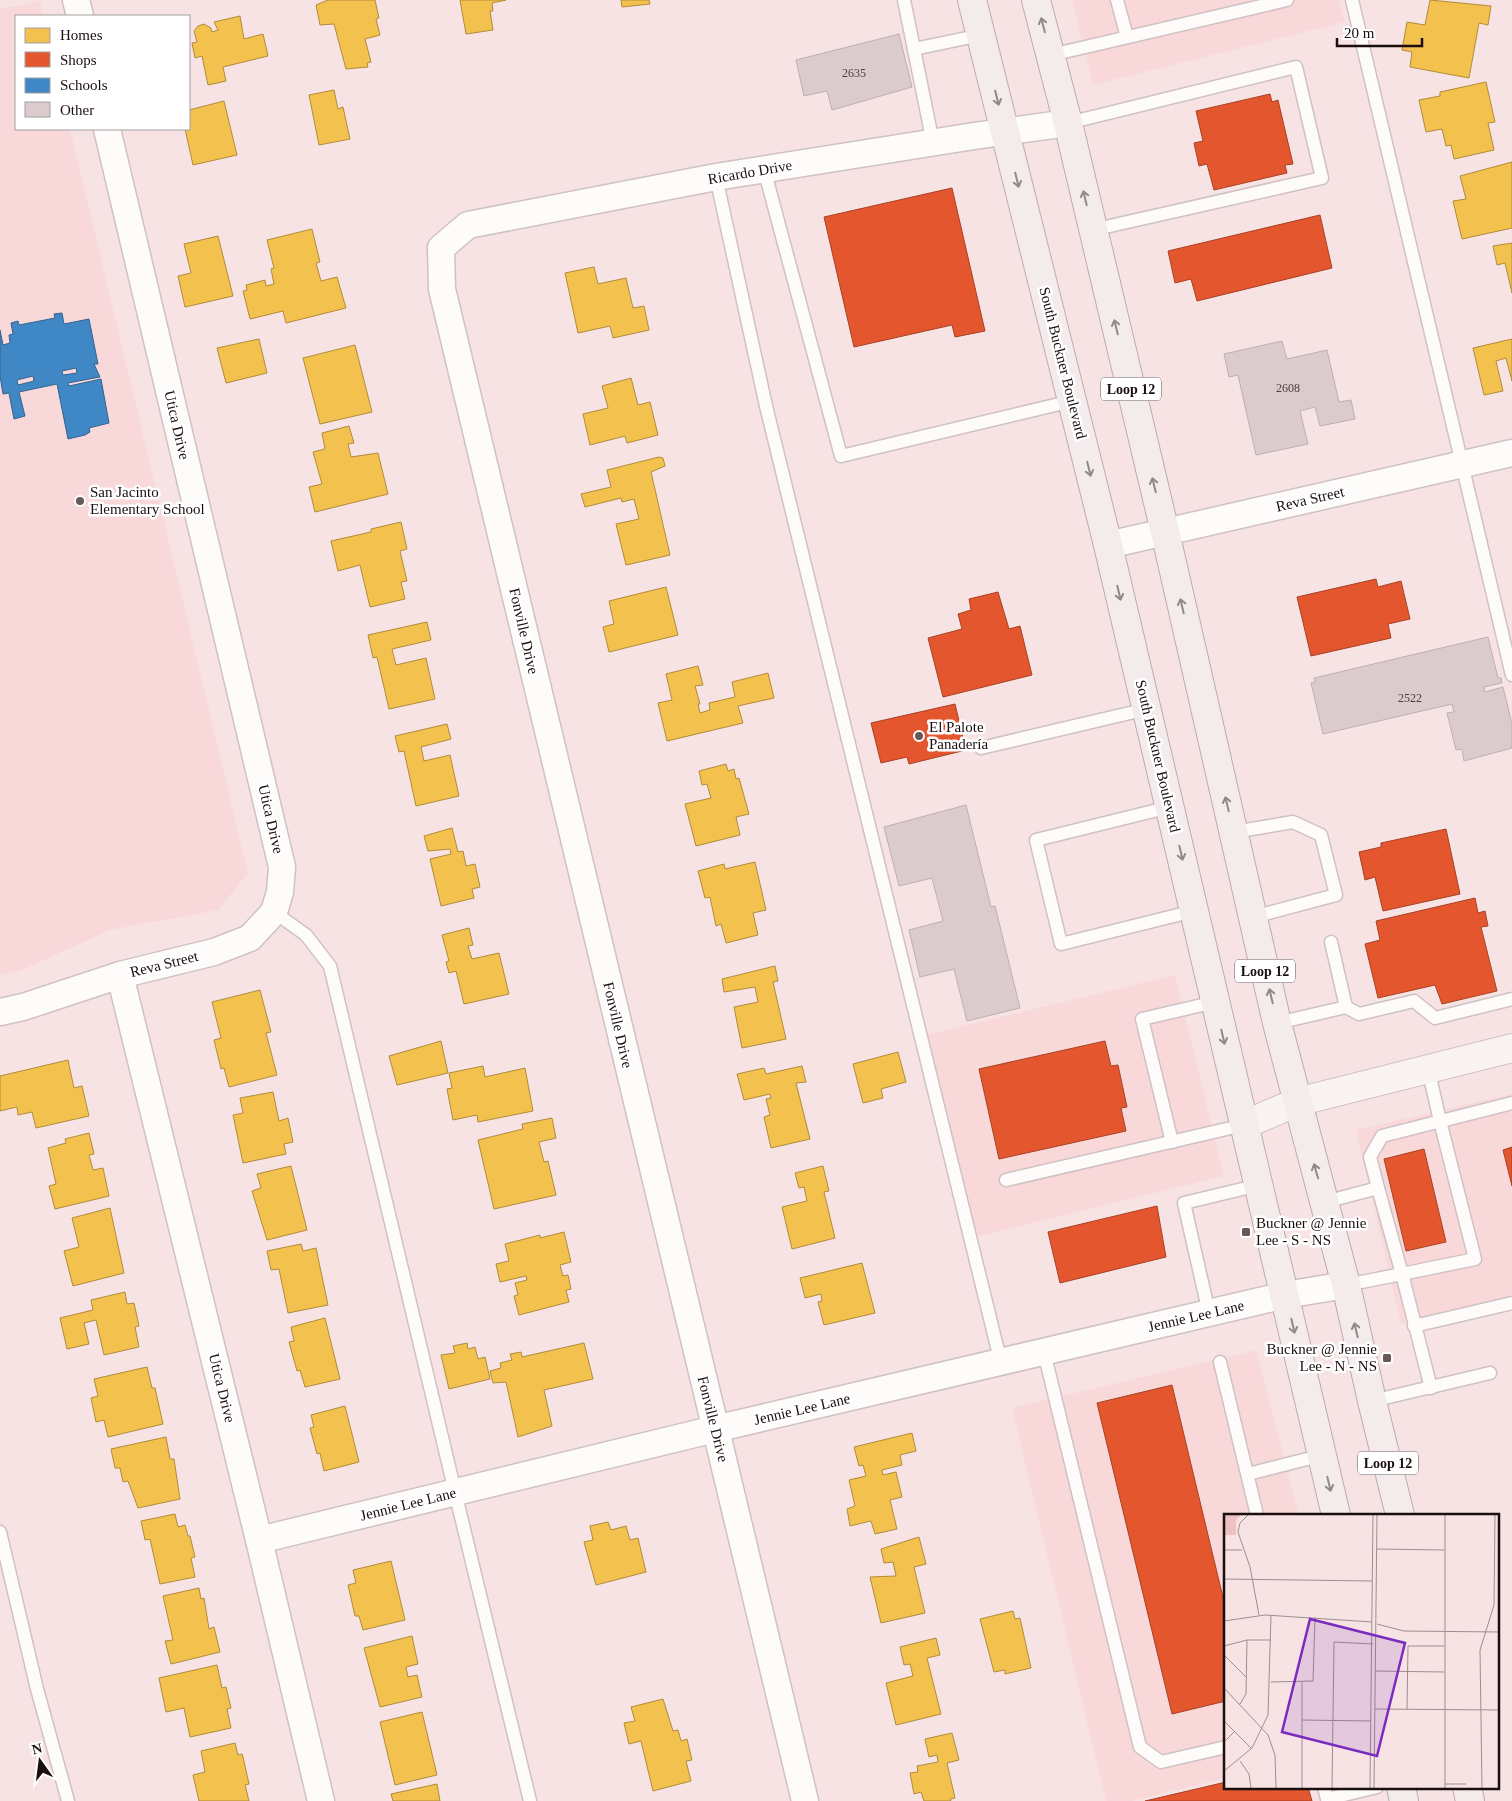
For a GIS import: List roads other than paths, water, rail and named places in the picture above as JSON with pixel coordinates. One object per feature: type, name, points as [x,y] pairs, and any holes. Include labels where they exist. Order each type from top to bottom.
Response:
[{"type":"main road","name":"South Buckner Boulevard","points":[[972,0],[1108,545],[1336,1514]]},
{"type":"main road","name":"Loop 12","points":[[1036,0],[1068,123],[1092,230],[1166,532],[1277,1023],[1346,1285],[1400,1514]]},
{"type":"main road","points":[[1401,1788],[1404,1801]]},
{"type":"main road","points":[[1467,1788],[1470,1801]]},
{"type":"street","points":[[76,0],[80,15]]},
{"type":"street","name":"Ricardo Drive","points":[[441,248],[468,225],[764,169],[1068,123]]},
{"type":"street","name":"Utica Drive","points":[[106,130],[282,867]]},
{"type":"street","name":"Fonville Drive","points":[[441,248],[442,289],[805,1801]]},
{"type":"street","name":"Reva Street","points":[[1108,545],[1512,453]]},
{"type":"street","name":"Reva Street","points":[[0,1012],[23,1007],[120,975],[214,952],[250,938],[274,912],[280,892],[282,867]]},
{"type":"street","name":"Utica Drive","points":[[120,975],[322,1801]]},
{"type":"street","points":[[1244,1125],[1297,1102],[1512,1048]]},
{"type":"street","name":"Jennie Lee Lane","points":[[259,1540],[715,1429],[1285,1295],[1346,1285]]},
{"type":"lane","points":[[904,0],[933,143]]},
{"type":"lane","points":[[1117,0],[1127,37]]},
{"type":"lane","points":[[1051,55],[1287,0]]},
{"type":"lane","points":[[1352,0],[1512,675]]},
{"type":"lane","points":[[914,49],[981,35]]},
{"type":"lane","points":[[1068,123],[1296,68],[1322,178],[1092,230]]},
{"type":"lane","points":[[764,169],[841,456],[1072,401]]},
{"type":"lane","points":[[716,178],[766,406],[1001,1363]]},
{"type":"lane","points":[[981,748],[1147,709]]},
{"type":"lane","points":[[1170,807],[1036,840],[1061,944],[1194,911]]},
{"type":"lane","points":[[1234,832],[1293,822],[1321,834],[1336,895],[1253,918]]},
{"type":"lane","points":[[274,912],[306,935],[330,966],[530,1801]]},
{"type":"lane","points":[[1331,942],[1346,1007]]},
{"type":"lane","points":[[1277,1023],[1346,1007],[1359,1014],[1414,1001],[1435,1018],[1512,999]]},
{"type":"lane","points":[[1172,1142],[1142,1019],[1215,1002]]},
{"type":"lane","points":[[1346,1285],[1475,1259],[1428,1068]]},
{"type":"lane","points":[[1431,1388],[1370,1156],[1382,1136],[1512,1103]]},
{"type":"lane","points":[[1006,1180],[1244,1125]]},
{"type":"lane","points":[[1209,1313],[1184,1203],[1259,1185]]},
{"type":"lane","points":[[1325,1202],[1378,1188]]},
{"type":"lane","points":[[1414,1326],[1512,1303]]},
{"type":"lane","points":[[1044,1352],[1140,1747],[1161,1762],[1224,1747]]},
{"type":"lane","points":[[1220,1362],[1257,1514]]},
{"type":"lane","points":[[1372,1401],[1490,1373]]},
{"type":"lane","points":[[1248,1474],[1323,1455]]},
{"type":"lane","points":[[0,1532],[40,1698],[68,1801]]},
{"type":"lane","points":[[1324,1788],[1326,1799],[1373,1788]]},
{"type":"place","name":"San Jacinto Elementary School","points":[[80,501]]},
{"type":"place","name":"El Palote Panadería","points":[[919,736]]},
{"type":"place","name":"Buckner @ Jennie Lee - S - NS","points":[[1246,1232]]},
{"type":"place","name":"Buckner @ Jennie Lee - N - NS","points":[[1387,1358]]}]
